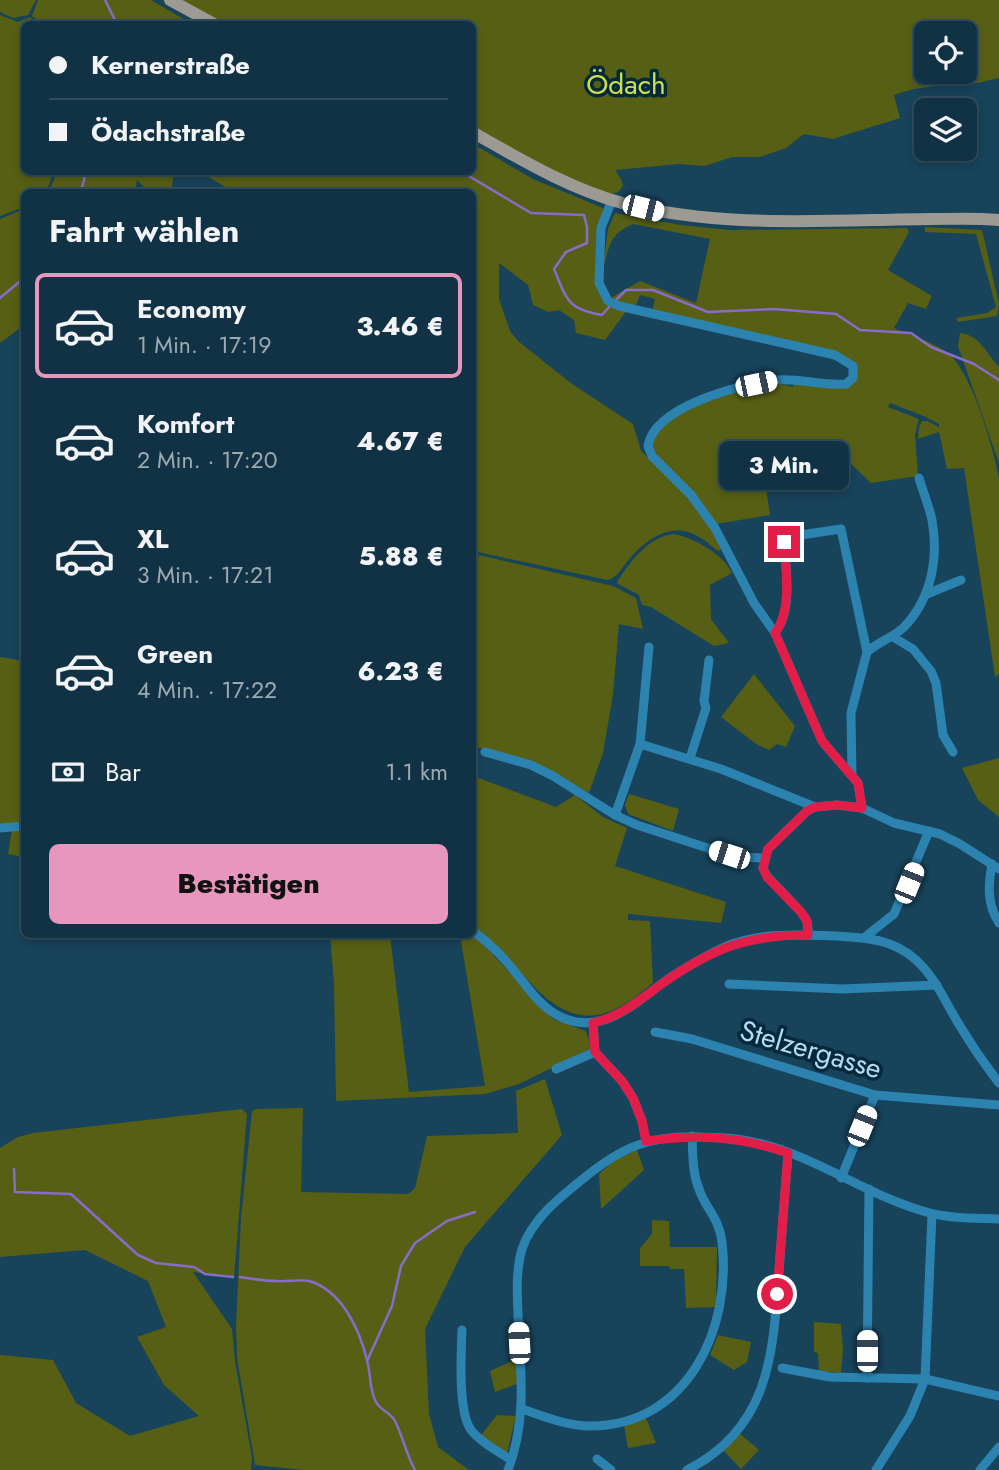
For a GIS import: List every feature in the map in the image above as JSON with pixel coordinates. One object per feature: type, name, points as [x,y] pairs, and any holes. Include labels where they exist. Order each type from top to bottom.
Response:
[{"type":"main road","points":[[170,0],[208,21]]},
{"type":"main road","points":[[476,134],[579,188],[612,200],[664,213],[704,218],[779,221],[999,220]]},
{"type":"street","points":[[612,200],[601,228],[599,283],[608,301],[619,306],[835,355],[853,366],[853,378],[846,384],[776,380],[710,397],[679,411],[653,432],[648,446],[652,456],[705,511],[731,561],[775,633],[822,741],[858,783],[862,808]]},
{"type":"street","points":[[867,652],[893,637],[906,624],[927,594],[932,575],[934,537],[932,519],[919,478]]},
{"type":"street","points":[[775,633],[780,627],[786,598],[784,542],[794,536],[841,529],[867,652],[851,713],[852,776]]},
{"type":"street","points":[[927,594],[961,580]]},
{"type":"street","points":[[893,637],[913,649],[930,671],[936,683],[943,735],[953,752]]},
{"type":"street","points":[[615,815],[640,744],[649,647]]},
{"type":"street","points":[[690,758],[706,708],[704,701],[709,660]]},
{"type":"street","points":[[640,744],[690,758],[815,807],[837,805],[862,808],[894,823],[929,831],[961,844],[995,867],[988,882],[989,900],[999,923]]},
{"type":"street","points":[[485,752],[531,765],[615,815],[734,856],[764,859]]},
{"type":"street","points":[[808,935],[807,921],[801,912],[767,877],[763,868],[768,849],[792,824],[815,807]]},
{"type":"street","points":[[0,828],[21,826]]},
{"type":"street","points":[[865,937],[894,914],[929,831]]},
{"type":"street","points":[[476,933],[503,957],[551,1012],[571,1021],[593,1023],[618,1015],[674,976],[730,945],[762,937],[808,935],[865,937],[889,942],[917,961],[937,985],[975,1051],[999,1083]]},
{"type":"street","points":[[729,984],[842,989],[937,985]]},
{"type":"street","points":[[593,1023],[595,1052],[622,1081],[633,1098],[646,1141]]},
{"type":"street","name":"Stelzergasse","points":[[655,1032],[713,1045],[875,1095],[999,1105]]},
{"type":"street","points":[[556,1069],[595,1052]]},
{"type":"street","points":[[841,1178],[875,1095]]},
{"type":"street","points":[[522,1409],[585,1426],[627,1420],[641,1415],[673,1395],[693,1374],[714,1327],[721,1292],[722,1243],[718,1222],[698,1189],[693,1167],[692,1136]]},
{"type":"street","points":[[508,1470],[519,1435],[522,1409],[517,1290],[522,1249],[530,1232],[547,1210],[609,1158],[646,1141],[692,1136],[730,1138],[759,1143],[788,1153],[841,1178],[932,1214],[999,1219]]},
{"type":"street","points":[[687,1470],[718,1451],[752,1408],[763,1385],[775,1334],[788,1153]]},
{"type":"street","points":[[867,1378],[869,1189]]},
{"type":"street","points":[[876,1470],[910,1416],[925,1379],[932,1214]]},
{"type":"street","points":[[461,1330],[465,1418],[473,1433],[511,1460]]},
{"type":"street","points":[[782,1368],[830,1377],[925,1379],[999,1396]]},
{"type":"street","points":[[980,1470],[999,1447]]},
{"type":"street","points":[[597,1459],[611,1470]]},
{"type":"green space","points":[[0,0],[36,0],[28,15],[13,18],[0,12]]},
{"type":"green space","points":[[38,0],[151,0],[187,21],[40,21],[32,16]]},
{"type":"green space","name":"Ödach","points":[[178,0],[999,0],[999,78],[977,83],[977,21],[914,21],[914,84],[973,84],[913,89],[894,95],[900,118],[833,139],[804,134],[786,148],[760,157],[732,157],[705,166],[679,164],[615,170],[623,186],[616,193],[589,187],[476,130],[476,21],[219,21]]},
{"type":"green space","points":[[0,15],[18,22],[30,17],[35,21],[21,21],[21,175],[53,175],[47,189],[21,189],[21,208],[0,216]]},
{"type":"green space","points":[[476,146],[533,179],[603,208],[599,290],[627,310],[605,340],[576,333],[574,320],[559,310],[548,312],[533,305],[528,285],[499,263],[499,299],[510,331],[518,341],[572,384],[633,424],[641,451],[690,496],[704,513],[721,549],[719,551],[690,533],[670,531],[642,546],[616,576],[607,580],[476,552],[476,189],[229,189],[205,175],[476,175]]},
{"type":"green space","points":[[56,175],[174,175],[171,189],[146,189],[137,180],[136,189],[50,189]]},
{"type":"green space","points":[[21,210],[21,327],[0,343],[0,219]]},
{"type":"green space","points":[[615,213],[681,225],[730,230],[907,228],[909,232],[888,270],[932,296],[926,309],[908,303],[894,328],[942,349],[957,363],[980,411],[999,478],[999,674],[995,677],[964,468],[947,469],[939,432],[918,439],[922,421],[939,427],[939,424],[890,403],[888,407],[919,419],[915,435],[918,476],[871,483],[851,464],[818,472],[764,475],[770,515],[716,524],[705,507],[660,459],[654,450],[654,437],[664,425],[680,414],[724,396],[764,385],[793,387],[795,383],[850,383],[850,360],[652,311],[655,299],[640,295],[635,307],[609,299],[640,281],[696,303],[710,239],[633,224],[615,237],[603,268],[608,229]]},
{"type":"green space","points":[[925,227],[982,230],[999,304],[997,316],[958,322],[956,318],[987,313],[996,307],[976,234],[925,232]]},
{"type":"green space","points":[[960,333],[978,341],[999,367],[999,463],[958,346]]},
{"type":"green space","points":[[674,534],[707,548],[722,559],[732,573],[710,585],[711,619],[729,643],[714,646],[651,607],[642,605],[639,595],[618,584],[622,574],[641,551],[656,540]]},
{"type":"green space","points":[[479,555],[613,586],[636,598],[643,629],[619,624],[613,695],[603,753],[589,793],[544,767],[476,747],[476,564]]},
{"type":"green space","points":[[0,657],[21,660],[21,823],[0,824]]},
{"type":"green space","points":[[754,674],[795,726],[786,747],[777,744],[769,750],[756,744],[721,717]]},
{"type":"green space","points":[[999,758],[999,817],[978,800],[962,768]]},
{"type":"green space","points":[[476,777],[556,807],[575,795],[603,817],[627,828],[615,866],[726,902],[721,923],[628,914],[628,920],[650,921],[653,983],[623,1005],[602,1014],[588,1016],[562,1009],[540,993],[476,928]]},
{"type":"green space","points":[[629,794],[679,809],[673,831],[628,814],[625,805]]},
{"type":"green space","points":[[12,830],[21,830],[21,856],[8,854]]},
{"type":"green space","points":[[330,938],[390,938],[409,1092],[485,1086],[460,938],[476,938],[484,945],[553,1019],[586,1031],[591,1047],[519,1084],[485,1094],[336,1101],[334,983]]},
{"type":"green space","points":[[545,1079],[562,1135],[465,1247],[425,1329],[429,1414],[438,1447],[469,1470],[304,1470],[255,1465],[237,1358],[236,1326],[241,1218],[252,1111],[303,1108],[301,1192],[408,1194],[415,1188],[427,1136],[518,1133],[516,1091]]},
{"type":"green space","points":[[242,1109],[247,1114],[234,1278],[193,1272],[232,1329],[252,1458],[251,1470],[0,1470],[0,1355],[53,1360],[76,1403],[130,1436],[199,1416],[164,1385],[137,1337],[166,1327],[148,1281],[85,1250],[0,1257],[0,1148],[18,1137],[33,1133]]},
{"type":"green space","points":[[637,1150],[644,1170],[601,1209],[599,1174],[616,1159]]},
{"type":"green space","points":[[652,1220],[669,1221],[670,1247],[717,1247],[716,1307],[686,1308],[684,1269],[640,1266],[640,1248],[652,1234]]},
{"type":"green space","points":[[814,1322],[841,1324],[841,1373],[819,1371],[818,1353],[814,1352]]},
{"type":"green space","points":[[718,1335],[751,1342],[747,1362],[734,1370],[710,1355]]},
{"type":"green space","points":[[517,1359],[519,1383],[495,1392],[490,1371]]},
{"type":"green space","points":[[497,1415],[516,1416],[507,1453],[481,1435]]},
{"type":"green space","points":[[646,1418],[656,1443],[628,1448],[624,1426]]},
{"type":"green space","points":[[738,1432],[759,1450],[741,1469],[723,1450]]},
{"type":"waterway","points":[[105,0],[116,21]]},
{"type":"waterway","points":[[82,189],[85,175]]},
{"type":"waterway","points":[[467,175],[531,213],[584,215],[587,243],[566,252],[554,269],[566,296],[575,306],[602,315],[610,306]]},
{"type":"waterway","points":[[0,298],[21,280]]},
{"type":"waterway","points":[[615,301],[626,290],[653,290],[708,312],[774,309],[836,314],[860,330],[911,333],[931,347],[974,364],[999,380]]},
{"type":"waterway","points":[[14,1169],[15,1192],[71,1194],[138,1255],[156,1263],[194,1267],[205,1274],[233,1277]]},
{"type":"waterway","points":[[367,1361],[392,1306],[401,1266],[415,1243],[447,1221],[475,1212]]},
{"type":"waterway","points":[[240,1277],[268,1281],[309,1281],[321,1286],[340,1302],[360,1337],[374,1397],[378,1405],[395,1421],[415,1470]]},
{"type":"route","points":[[777,1294],[788,1153],[759,1143],[730,1138],[680,1136],[646,1141],[633,1098],[622,1081],[595,1052],[593,1023],[618,1015],[674,976],[730,945],[762,937],[808,935],[807,921],[801,912],[767,877],[763,868],[768,849],[792,824],[815,807],[837,805],[862,808],[858,783],[822,741],[775,633],[780,627],[786,598],[784,542]]}]
